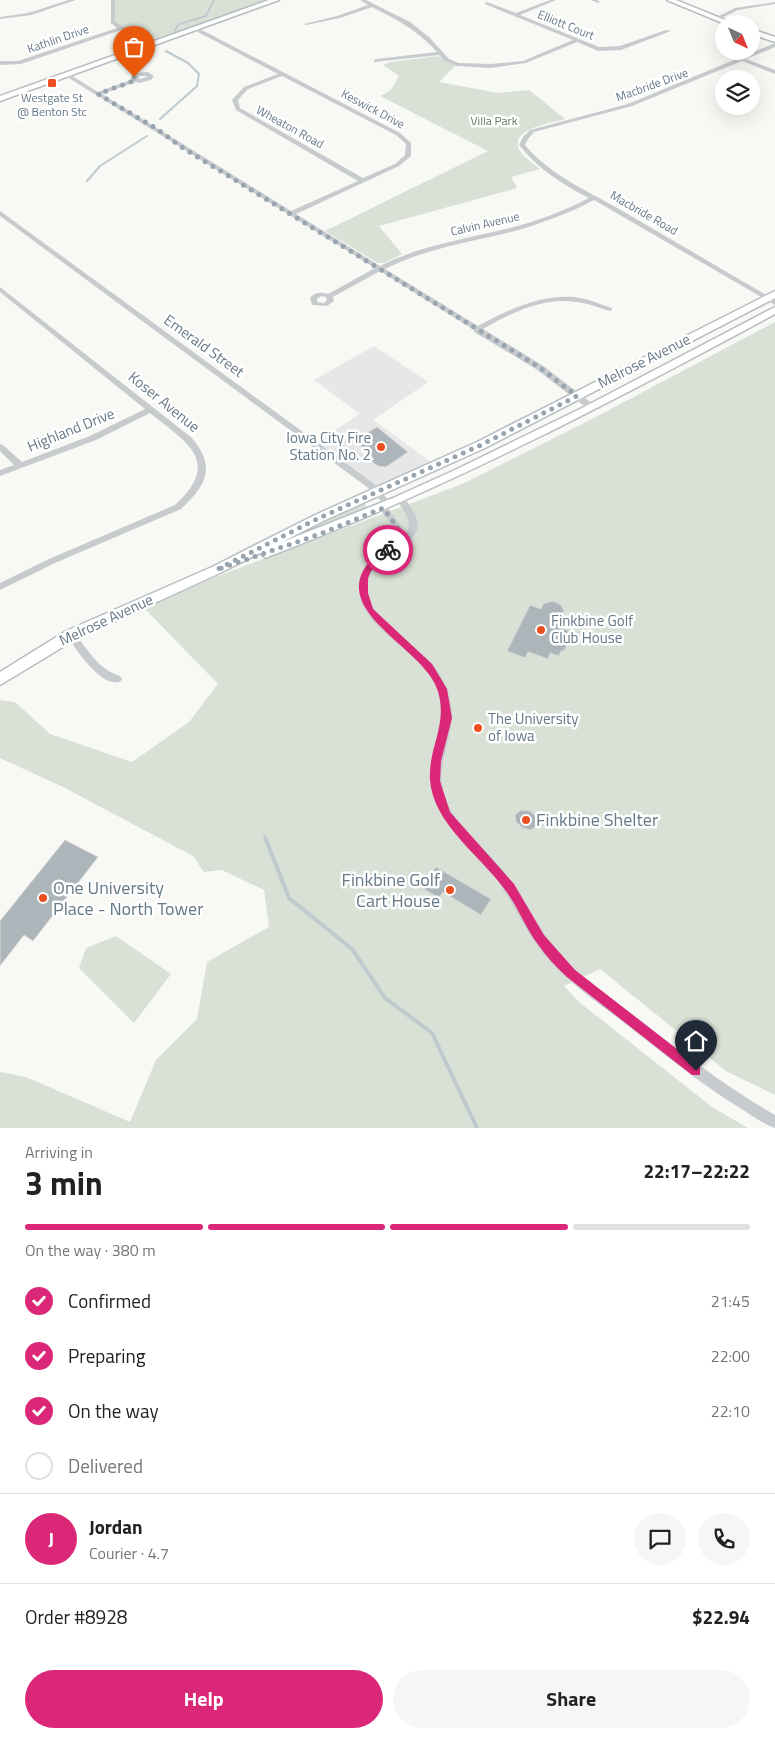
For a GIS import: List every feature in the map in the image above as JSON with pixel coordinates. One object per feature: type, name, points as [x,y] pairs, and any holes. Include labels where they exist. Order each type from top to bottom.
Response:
[{"type":"main road","points":[[0,99],[276,0]]},
{"type":"main road","points":[[670,0],[715,18]]},
{"type":"main road","points":[[760,34],[775,40]]},
{"type":"main road","name":"Melrose Avenue","points":[[0,679],[71,634],[216,570],[319,518],[481,445],[772,298]]},
{"type":"main road","name":"Melrose Avenue","points":[[216,570],[320,534],[386,507],[506,451],[775,310]]},
{"type":"street","points":[[0,18],[21,16],[74,0]]},
{"type":"street","points":[[113,0],[113,21],[121,28],[151,45]]},
{"type":"street","points":[[362,0],[415,28],[451,62],[458,65],[503,65],[533,59],[576,41]]},
{"type":"street","points":[[516,15],[554,0]]},
{"type":"street","points":[[723,15],[737,9],[775,2]]},
{"type":"street","name":"Elliott Court","points":[[487,3],[598,49],[614,50],[668,31]]},
{"type":"street","points":[[306,24],[338,17],[373,5]]},
{"type":"street","name":"Kathlin Drive","points":[[0,63],[19,63],[121,28]]},
{"type":"street","name":"Keswick Drive","points":[[196,29],[398,134],[407,141],[410,152],[404,160],[290,214]]},
{"type":"street","name":"Macbride Drive","points":[[760,52],[775,45]]},
{"type":"street","points":[[376,61],[441,53]]},
{"type":"street","points":[[744,60],[775,72]]},
{"type":"street","name":"Macbride Drive","points":[[532,131],[630,105],[744,60]]},
{"type":"street","name":"Wheaton Road","points":[[282,74],[241,92],[235,100],[238,109],[363,181]]},
{"type":"street","points":[[67,75],[539,367],[591,407]]},
{"type":"street","points":[[98,94],[136,80]]},
{"type":"street","name":"Macbride Road","points":[[532,131],[523,141],[524,150],[552,174],[772,298]]},
{"type":"street","name":"Calvin Avenue","points":[[329,296],[380,270],[427,250],[560,216],[593,198]]},
{"type":"street","name":"Emerald Street","points":[[0,213],[377,492],[398,528],[396,540],[391,548]]},
{"type":"street","name":"Koser Avenue","points":[[0,289],[189,440],[200,454],[202,472],[194,491],[182,503],[166,514],[59,558],[0,587]]},
{"type":"street","points":[[477,330],[520,309],[557,300],[581,301],[610,309]]},
{"type":"street","name":"Highland Drive","points":[[0,473],[93,438],[151,409]]},
{"type":"street","points":[[0,448],[20,466]]},
{"type":"street","points":[[401,500],[413,516],[414,526],[411,536],[391,548],[368,570],[364,578],[364,593],[370,611],[429,666],[442,689],[447,718],[436,761],[435,781],[446,814],[505,881],[540,939],[571,974],[696,1071],[743,1104],[775,1122]]},
{"type":"street","points":[[71,634],[103,674],[117,679]]},
{"type":"shaded area","points":[[374,346],[428,382],[373,420],[431,462],[373,488],[314,444],[360,414],[314,380]]},
{"type":"green space","points":[[113,0],[271,0],[149,44],[115,25]]},
{"type":"green space","name":"Villa Park","points":[[438,56],[455,66],[439,82],[498,93],[529,90],[565,119],[533,128],[520,137],[518,143],[520,151],[540,169],[511,177],[517,188],[379,226],[402,254],[384,263],[378,263],[325,231],[488,151],[380,96],[391,90],[399,76],[383,65],[390,62]]},
{"type":"green space","name":"The University of Iowa","points":[[775,322],[775,1095],[726,1071],[600,969],[564,986],[579,1002],[712,1107],[748,1128],[0,1128],[0,1072],[26,1077],[130,1122],[156,1060],[197,1019],[207,962],[269,927],[264,890],[222,870],[204,872],[193,856],[63,787],[0,758],[0,700],[15,702],[50,734],[132,762],[189,722],[218,684],[146,610],[87,635],[89,633],[213,578],[462,484],[592,419]]},
{"type":"green space","points":[[359,504],[365,504],[367,508],[280,543],[279,541]]},
{"type":"green space","points":[[116,936],[171,974],[134,1023],[79,968],[86,948]]},
{"type":"building","name":"Iowa City Fire Station No. 2","points":[[377,427],[408,452],[386,467],[378,466],[371,461],[374,459],[371,453],[354,441]]},
{"type":"building","name":"Finkbine Golf Club House","points":[[552,601],[560,604],[564,610],[561,616],[566,617],[561,628],[569,631],[566,636],[570,638],[564,651],[561,651],[559,656],[550,653],[548,659],[528,652],[525,658],[507,651],[530,605],[541,609],[543,604]]},
{"type":"building","name":"Finkbine Shelter","points":[[521,810],[530,811],[537,817],[538,824],[531,830],[523,828],[516,822],[515,815]]},
{"type":"building","name":"One University Place - North Tower","points":[[65,840],[98,857],[33,941],[24,935],[0,966],[0,921]]},
{"type":"building","name":"Finkbine Golf Cart House","points":[[436,867],[491,899],[481,915],[443,892],[439,898],[422,888]]},
{"type":"waterway","points":[[175,30],[179,24],[206,16],[214,0]]},
{"type":"waterway","points":[[160,119],[197,86],[199,74],[188,63],[166,51]]},
{"type":"waterway","points":[[87,181],[100,166],[147,136]]},
{"type":"waterway","points":[[265,837],[289,898],[352,949],[385,998],[432,1033],[477,1128]]},
{"type":"way so far","points":[[134,77],[136,80],[98,94],[539,367],[577,396],[481,445],[319,518],[216,570],[320,534],[383,508],[396,522],[398,528],[396,540],[388,550]]},
{"type":"place","name":"Westgate St @ Benton Stc","points":[[52,83]]},
{"type":"place","name":"Iowa City Fire Station No. 2","points":[[381,447]]},
{"type":"place","name":"Finkbine Golf Club House","points":[[541,630]]},
{"type":"place","name":"The University of Iowa","points":[[478,728]]},
{"type":"place","name":"Finkbine Shelter","points":[[526,820]]},
{"type":"place","name":"Finkbine Golf Cart House","points":[[450,890]]},
{"type":"place","name":"One University Place - North Tower","points":[[43,898]]},
{"type":"route","points":[[388,550],[368,570],[364,578],[364,593],[370,611],[429,666],[437,677],[442,689],[446,702],[447,718],[436,761],[435,781],[446,814],[495,868],[510,888],[540,939],[555,958],[571,974],[696,1071]]}]
